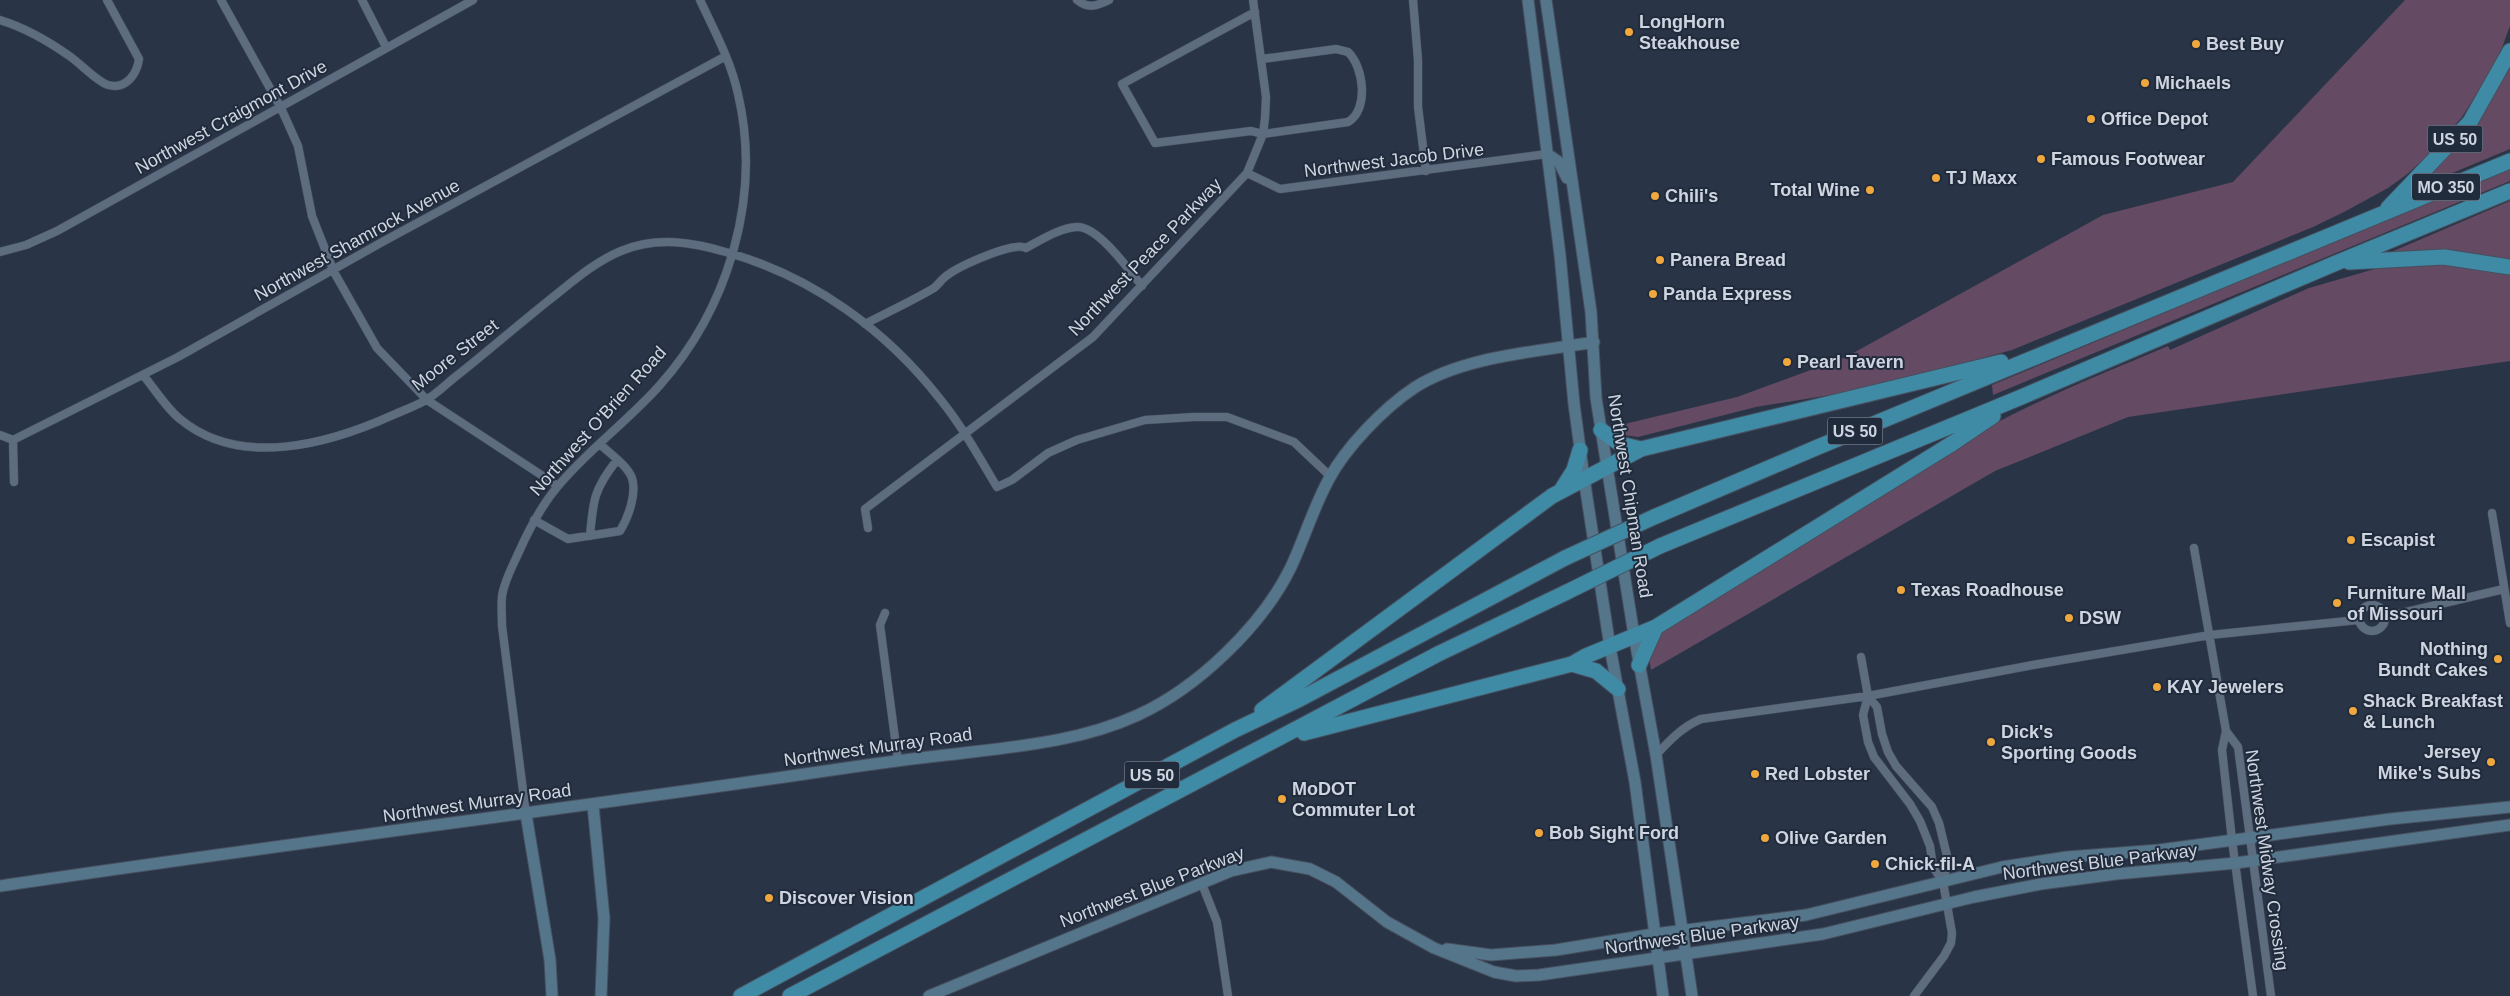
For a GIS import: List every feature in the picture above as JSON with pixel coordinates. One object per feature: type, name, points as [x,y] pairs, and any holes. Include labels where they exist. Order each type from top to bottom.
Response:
[{"type":"highway","name":"US 50","points":[[741,996],[1235,730],[1300,699],[1565,558],[1654,517],[2056,348],[2382,214],[2470,122],[2510,51]]},
{"type":"highway","name":"MO 350","points":[[2382,214],[2510,161]]},
{"type":"highway","name":"US 50","points":[[790,996],[1438,654],[1660,546],[2019,398],[2510,191]]},
{"type":"highway","points":[[2336,263],[2444,257],[2510,267]]},
{"type":"highway","points":[[1235,730],[1318,667],[1562,490],[1641,449],[1961,373],[2056,348]]},
{"type":"highway","points":[[1272,742],[1348,720],[1572,664],[1586,656],[1656,627],[1953,443],[2019,398]]},
{"type":"highway","points":[[1601,430],[1620,444],[1641,449]]},
{"type":"highway","points":[[1562,490],[1574,470],[1580,450]]},
{"type":"highway","points":[[1639,665],[1656,627]]},
{"type":"highway","points":[[1572,664],[1596,671],[1618,689]]},
{"type":"street","points":[[0,20],[14,24],[67,54],[108,85],[117,85],[126,83],[134,77],[139,59],[107,0]]},
{"type":"street","points":[[221,0],[281,108],[298,146],[312,216],[334,272],[377,348],[427,400],[558,486]]},
{"type":"street","points":[[362,0],[386,47]]},
{"type":"street","name":"Northwest Craigmont Drive","points":[[0,252],[26,246],[57,231],[473,0]]},
{"type":"street","name":"Northwest O'Brien Road","points":[[552,996],[550,960],[526,814],[502,626],[502,596],[511,569],[534,520],[558,486],[660,385],[698,334],[734,254],[745,196],[746,153],[738,93],[726,56],[700,0]]},
{"type":"street","points":[[1077,0],[1083,5],[1092,7],[1109,0]]},
{"type":"street","name":"Northwest Peace Parkway","points":[[868,528],[864,508],[1093,337],[1247,173],[1263,134],[1266,97],[1253,0]]},
{"type":"street","points":[[1413,0],[1418,60],[1418,107],[1426,171]]},
{"type":"street","points":[[1528,0],[1571,346],[1574,404],[1580,450],[1610,647],[1636,782],[1662,996]]},
{"type":"street","name":"Northwest Chipman Road","points":[[1546,0],[1594,342],[1596,398],[1639,665],[1656,755],[1692,996]]},
{"type":"street","points":[[1255,12],[1122,84],[1155,143],[1251,131],[1263,134],[1348,122],[1358,114],[1362,100],[1358,67],[1352,56],[1342,49],[1262,59]]},
{"type":"street","name":"Northwest Shamrock Avenue","points":[[13,440],[143,375],[300,288],[334,272],[384,241],[726,56]]},
{"type":"street","points":[[1547,154],[1559,162],[1572,186]]},
{"type":"street","name":"Northwest Jacob Drive","points":[[1247,173],[1280,189],[1547,154]]},
{"type":"street","points":[[865,324],[936,287],[946,277],[972,263],[1010,246],[1021,245],[1026,248],[1050,235],[1076,227],[1088,228],[1102,239],[1142,286]]},
{"type":"street","name":"Moore Street","points":[[143,375],[178,418],[202,434],[226,444],[283,447],[329,440],[372,425],[427,400],[581,275],[622,250],[664,242],[688,242],[734,254],[788,275],[834,299],[901,354],[940,399],[964,433],[997,487],[1012,480],[1048,453],[1077,440],[1145,420],[1194,417],[1227,417],[1294,442],[1330,476]]},
{"type":"street","name":"Northwest Murray Road","points":[[0,886],[161,862],[593,805],[898,760],[1061,740],[1137,716],[1168,699],[1228,650],[1268,606],[1289,570],[1330,476],[1364,431],[1413,389],[1445,372],[1481,362],[1594,342]]},
{"type":"street","points":[[0,435],[13,440],[14,482]]},
{"type":"street","points":[[534,520],[568,539],[620,531],[628,515],[634,487],[632,477],[600,444]]},
{"type":"street","points":[[590,536],[593,500],[600,482],[617,460]]},
{"type":"street","points":[[2492,513],[2510,623]]},
{"type":"street","name":"Northwest Midway Crossing","points":[[2194,548],[2226,731],[2222,750],[2253,996]]},
{"type":"street","points":[[2385,617],[2504,589]]},
{"type":"street","points":[[2370,605],[2378,606],[2385,617],[2383,626],[2375,631],[2362,628],[2358,620],[2362,608],[2370,605]]},
{"type":"street","points":[[885,613],[880,625],[898,760]]},
{"type":"street","points":[[1656,755],[1672,737],[1687,725],[1701,719],[1868,696],[2033,665],[2210,636],[2358,620]]},
{"type":"street","points":[[1861,657],[1868,696],[1862,715],[1868,742],[1874,758],[1910,804],[1920,821],[1930,846],[1932,867],[1943,882]]},
{"type":"street","points":[[1868,696],[1877,707],[1882,734],[1888,752],[1896,766],[1932,807],[1939,823],[1948,860],[1943,882],[1952,933],[1951,942],[1944,956],[1914,996]]},
{"type":"street","name":"Northwest Midway Crossing","points":[[2226,731],[2238,747],[2270,996]]},
{"type":"street","points":[[593,805],[604,918],[601,996]]},
{"type":"street","name":"Northwest Blue Parkway","points":[[1434,948],[1491,955],[1556,950],[1682,930],[1806,915],[2002,867],[2066,857],[2159,850],[2390,819],[2510,808]]},
{"type":"street","name":"Northwest Blue Parkway","points":[[929,996],[1231,871],[1271,862],[1310,869],[1336,882],[1387,922],[1434,948],[1487,969],[1516,976],[1539,976],[1686,956],[1823,934],[1946,904],[2041,884],[2236,864],[2510,825]]},
{"type":"street","points":[[1202,884],[1217,922],[1228,996]]},
{"type":"shaded area","points":[[2405,0],[2510,0],[2510,26],[2491,71],[2462,117],[2434,150],[2388,188],[2344,212],[2313,227],[2012,350],[1867,389],[1756,407],[1638,437],[1624,435],[1612,427],[1737,397],[1846,357],[2103,215],[2233,182]]},
{"type":"shaded area","points":[[2510,59],[2510,149],[2409,191]]},
{"type":"shaded area","points":[[2510,168],[2510,181],[1993,395],[1992,385]]},
{"type":"shaded area","points":[[2510,201],[2510,260],[2457,252],[2391,252]]},
{"type":"shaded area","points":[[2428,262],[2510,271],[2510,361],[2128,417],[1995,471],[1651,670],[1648,652],[1659,634],[1994,424],[2080,383],[2168,346],[2170,350],[2309,288],[2385,266]]},
{"type":"place","name":"LongHorn Steakhouse","points":[[1629,32]]},
{"type":"place","name":"Best Buy","points":[[2196,44]]},
{"type":"place","name":"Michaels","points":[[2145,83]]},
{"type":"place","name":"Office Depot","points":[[2091,119]]},
{"type":"place","name":"Famous Footwear","points":[[2041,159]]},
{"type":"place","name":"TJ Maxx","points":[[1936,178]]},
{"type":"place","name":"Total Wine","points":[[1870,190]]},
{"type":"place","name":"Chili's","points":[[1655,196]]},
{"type":"place","name":"Panera Bread","points":[[1660,260]]},
{"type":"place","name":"Panda Express","points":[[1653,294]]},
{"type":"place","name":"Pearl Tavern","points":[[1787,362]]},
{"type":"place","name":"Escapist","points":[[2351,540]]},
{"type":"place","name":"Texas Roadhouse","points":[[1901,590]]},
{"type":"place","name":"Furniture Mall of Missouri","points":[[2337,603]]},
{"type":"place","name":"DSW","points":[[2069,618]]},
{"type":"place","name":"Nothing Bundt Cakes","points":[[2498,659]]},
{"type":"place","name":"KAY Jewelers","points":[[2157,687]]},
{"type":"place","name":"Shack Breakfast & Lunch","points":[[2353,711]]},
{"type":"place","name":"Dick's Sporting Goods","points":[[1991,742]]},
{"type":"place","name":"Jersey Mike's Subs","points":[[2491,762]]},
{"type":"place","name":"Red Lobster","points":[[1755,774]]},
{"type":"place","name":"MoDOT Commuter Lot","points":[[1282,799]]},
{"type":"place","name":"Bob Sight Ford","points":[[1539,833]]},
{"type":"place","name":"Olive Garden","points":[[1765,838]]},
{"type":"place","name":"Chick-fil-A","points":[[1875,864]]},
{"type":"place","name":"Discover Vision","points":[[769,898]]}]
